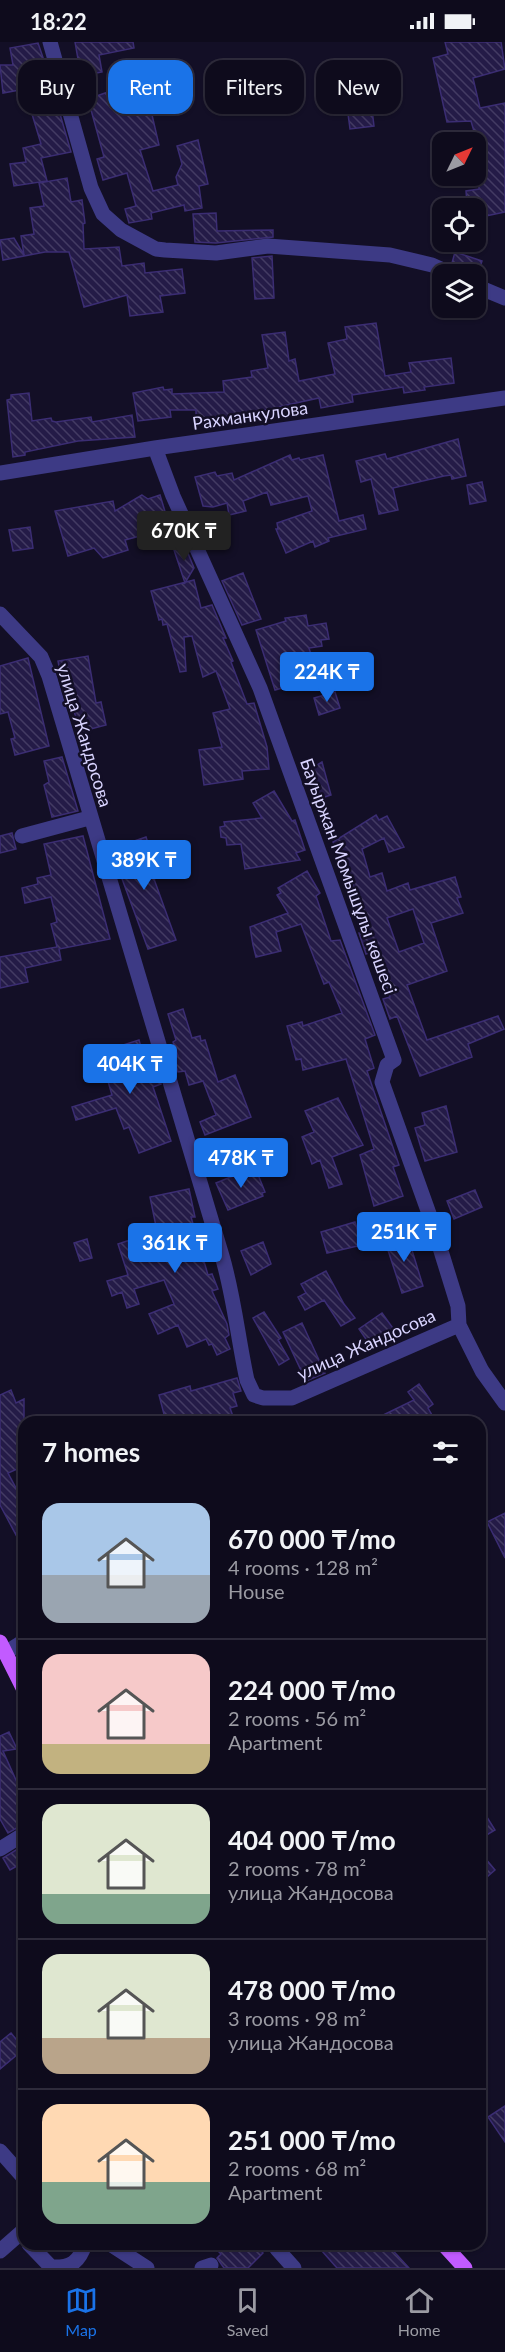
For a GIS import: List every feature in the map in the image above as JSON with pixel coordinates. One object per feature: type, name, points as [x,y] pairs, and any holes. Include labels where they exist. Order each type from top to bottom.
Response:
[{"type":"main road","points":[[2,1648],[18,1679]]},
{"type":"main road","points":[[448,2250],[465,2268]]},
{"type":"street","points":[[50,42],[91,188],[103,214],[121,230],[156,249],[216,253],[268,246],[390,255],[432,265]]},
{"type":"street","points":[[486,290],[505,298]]},
{"type":"street","name":"Рахманкулова","points":[[0,473],[155,448],[505,398]]},
{"type":"street","name":"Бауыржан Момышұлы көшесі","points":[[155,448],[173,496],[260,688],[385,1034],[394,1060],[387,1065],[382,1083],[432,1222],[458,1306],[459,1325],[482,1371],[505,1403]]},
{"type":"street","name":"улица Жандосова","points":[[0,614],[41,657],[49,676],[89,818],[173,1088],[222,1257],[247,1380],[254,1395],[263,1398],[292,1398],[459,1325]]},
{"type":"street","points":[[22,836],[89,818]]},
{"type":"street","points":[[2,1648],[18,1643]]},
{"type":"street","points":[[0,1849],[18,1838]]},
{"type":"street","points":[[0,2151],[18,2171]]},
{"type":"street","points":[[0,2251],[18,2239]]},
{"type":"street","points":[[37,2250],[51,2267],[59,2268],[66,2268],[81,2258],[83,2250]]},
{"type":"street","points":[[119,2250],[147,2268]]},
{"type":"street","points":[[278,2250],[294,2268]]},
{"type":"building","points":[[75,42],[133,42],[134,48],[99,55],[102,72],[96,73],[96,60],[78,60]]},
{"type":"building","points":[[445,42],[501,42],[505,69],[473,78],[480,108],[505,103],[505,212],[486,216],[486,198],[467,198],[466,191],[486,186],[486,132],[474,132],[471,121],[447,122],[433,58],[448,54]]},
{"type":"building","points":[[38,43],[44,60],[18,60],[18,90],[3,93],[0,65],[13,65],[10,48]]},
{"type":"building","points":[[108,92],[108,114],[152,114],[159,145],[140,150],[153,191],[178,185],[176,177],[182,164],[177,146],[198,140],[208,184],[199,186],[202,208],[185,211],[184,205],[151,213],[152,219],[129,223],[125,209],[136,206],[127,173],[103,180],[97,159],[104,157],[92,114],[96,114],[96,96]]},
{"type":"building","points":[[32,114],[60,114],[71,152],[41,158],[47,181],[14,186],[10,164],[26,162],[23,148],[41,144]]},
{"type":"building","points":[[348,114],[373,114],[374,126],[350,129]]},
{"type":"building","points":[[67,178],[71,202],[82,200],[85,223],[83,224],[84,249],[119,247],[122,266],[144,263],[145,273],[182,269],[185,293],[160,296],[163,312],[130,316],[127,295],[84,307],[69,252],[45,252],[3,260],[0,240],[14,238],[24,255],[21,236],[34,234],[30,208],[44,206],[39,183]]},
{"type":"building","points":[[216,213],[217,231],[273,230],[273,237],[216,243],[195,242],[193,214]]},
{"type":"building","points":[[455,252],[482,261],[481,264],[452,263]]},
{"type":"building","points":[[272,256],[274,298],[255,299],[252,258]]},
{"type":"building","points":[[376,323],[385,376],[411,372],[409,363],[451,358],[454,383],[424,387],[425,390],[404,393],[403,387],[352,395],[353,402],[321,408],[319,398],[218,420],[196,421],[196,410],[170,410],[171,417],[138,421],[133,393],[163,387],[164,390],[172,389],[172,394],[224,392],[223,381],[252,377],[251,371],[268,368],[262,335],[285,332],[289,361],[295,359],[299,381],[335,374],[328,343],[347,339],[345,327]]},
{"type":"building","points":[[29,393],[32,421],[51,418],[56,422],[91,417],[92,422],[132,415],[135,437],[78,441],[25,452],[25,455],[13,457],[7,400],[11,399],[11,395]]},
{"type":"building","points":[[458,439],[466,476],[452,479],[451,475],[444,476],[393,488],[398,510],[379,514],[371,479],[361,482],[356,461],[385,454],[387,459]]},
{"type":"building","points":[[290,455],[292,460],[299,458],[300,460],[323,455],[339,521],[363,515],[366,529],[328,538],[329,541],[315,547],[313,541],[286,553],[276,529],[278,529],[277,523],[312,511],[308,496],[271,505],[267,492],[243,501],[246,511],[229,515],[227,503],[213,507],[203,506],[195,477],[215,472],[217,476],[232,473],[234,480]]},
{"type":"building","points":[[482,482],[486,501],[470,504],[467,485]]},
{"type":"building","points":[[142,495],[148,499],[160,495],[170,528],[125,540],[128,550],[103,558],[94,548],[68,556],[55,511],[113,501],[115,511]]},
{"type":"building","points":[[30,527],[33,548],[13,551],[9,530]]},
{"type":"building","points":[[185,546],[194,568],[185,583],[174,550]]},
{"type":"building","points":[[243,573],[261,619],[242,625],[222,581]]},
{"type":"building","points":[[194,580],[201,608],[212,605],[226,638],[223,638],[247,704],[254,703],[267,747],[269,769],[242,771],[243,779],[204,785],[199,750],[222,747],[213,713],[230,709],[216,671],[203,677],[192,636],[184,637],[186,671],[180,672],[167,624],[163,625],[162,619],[159,620],[151,591]]},
{"type":"building","points":[[306,615],[308,626],[326,623],[329,639],[321,640],[322,646],[309,648],[318,678],[275,690],[256,630],[286,621],[285,618]]},
{"type":"building","points":[[88,656],[96,703],[101,702],[106,725],[79,732],[71,697],[65,698],[58,661]]},
{"type":"building","points":[[28,658],[49,746],[15,755],[11,739],[15,738],[8,712],[0,714],[0,666]]},
{"type":"building","points":[[335,692],[340,708],[319,715],[314,698]]},
{"type":"building","points":[[62,757],[78,811],[52,817],[44,785],[49,782],[44,761]]},
{"type":"building","points":[[322,762],[331,795],[315,800],[307,771]]},
{"type":"building","points":[[274,791],[292,821],[295,820],[305,850],[296,853],[300,860],[245,869],[241,844],[227,845],[226,838],[221,837],[220,827],[225,826],[224,822],[262,818],[253,803]]},
{"type":"building","points":[[376,815],[379,820],[387,816],[404,847],[389,852],[384,838],[362,849],[370,877],[382,873],[387,891],[408,883],[410,890],[455,877],[461,897],[457,898],[463,913],[431,923],[447,971],[407,985],[427,1040],[498,1016],[504,1029],[468,1044],[472,1057],[420,1076],[397,1016],[390,1019],[383,999],[390,997],[375,951],[366,954],[359,933],[368,930],[353,885],[348,887],[343,870],[348,869],[333,842]],"holes":[[[413,909],[424,943],[399,952],[387,918]]]},
{"type":"building","points":[[12,833],[16,849],[0,853],[0,836]]},
{"type":"building","points":[[83,836],[110,939],[59,949],[61,960],[25,968],[28,982],[0,988],[0,957],[57,947],[51,924],[57,922],[51,897],[25,903],[22,888],[38,884],[37,878],[51,875],[44,844]]},
{"type":"building","points":[[146,837],[159,877],[154,879],[176,940],[148,949],[111,849]]},
{"type":"building","points":[[307,871],[320,893],[316,896],[331,941],[340,940],[375,1035],[365,1039],[374,1068],[367,1071],[399,1165],[393,1167],[403,1196],[374,1206],[360,1155],[374,1149],[346,1059],[303,1070],[301,1059],[296,1060],[287,1026],[302,1022],[303,1026],[342,1013],[329,982],[324,984],[301,924],[276,932],[281,951],[256,957],[253,945],[250,927],[288,913],[277,895],[281,893],[278,888]]},
{"type":"building","points":[[183,1009],[192,1038],[200,1036],[201,1041],[205,1040],[218,1082],[235,1075],[251,1117],[205,1135],[200,1122],[216,1115],[203,1081],[189,1085],[185,1071],[178,1072],[173,1057],[178,1056],[168,1014]]},
{"type":"building","points":[[139,1040],[146,1065],[155,1063],[161,1084],[153,1087],[171,1141],[139,1153],[129,1127],[124,1129],[116,1108],[76,1120],[72,1107],[112,1095],[105,1071],[98,1073],[92,1055]]},
{"type":"building","points":[[338,1098],[363,1145],[332,1157],[342,1184],[329,1188],[320,1160],[312,1164],[302,1137],[314,1132],[305,1111]]},
{"type":"building","points":[[446,1106],[457,1152],[425,1161],[415,1128],[425,1125],[422,1113]]},
{"type":"building","points":[[255,1167],[265,1192],[262,1193],[263,1196],[228,1210],[216,1183]]},
{"type":"building","points":[[189,1189],[195,1217],[191,1217],[208,1275],[212,1274],[218,1289],[212,1291],[227,1324],[229,1335],[225,1338],[230,1349],[217,1355],[212,1344],[209,1345],[206,1339],[187,1347],[178,1325],[158,1334],[149,1314],[174,1304],[164,1280],[134,1289],[139,1304],[127,1308],[122,1292],[112,1296],[107,1281],[128,1275],[118,1244],[157,1231],[150,1197]]},
{"type":"building","points":[[475,1190],[482,1207],[454,1219],[447,1201]]},
{"type":"building","points":[[355,1222],[362,1245],[327,1253],[321,1232]]},
{"type":"building","points":[[407,1234],[423,1286],[402,1293],[385,1241]]},
{"type":"building","points":[[87,1239],[92,1258],[80,1261],[74,1243]]},
{"type":"building","points":[[263,1242],[271,1264],[251,1275],[241,1251]]},
{"type":"building","points":[[326,1271],[344,1304],[355,1318],[341,1326],[324,1300],[305,1310],[298,1297],[306,1293],[301,1284]]},
{"type":"building","points":[[264,1312],[281,1338],[278,1340],[289,1359],[279,1365],[253,1318]]},
{"type":"building","points":[[382,1313],[395,1331],[372,1348],[359,1329]]},
{"type":"building","points":[[302,1323],[325,1373],[306,1381],[283,1332]]},
{"type":"building","points":[[237,1378],[241,1391],[233,1393],[237,1406],[230,1408],[233,1416],[164,1416],[159,1395],[190,1386],[191,1391]]},
{"type":"building","points":[[419,1384],[433,1404],[428,1408],[433,1416],[381,1416],[414,1400],[408,1392]]},
{"type":"building","points":[[11,1390],[16,1403],[24,1399],[24,1416],[18,1416],[18,1469],[8,1473],[18,1492],[18,1539],[0,1505],[0,1395]]},
{"type":"building","points":[[505,1513],[505,1558],[487,1522]]},
{"type":"building","points":[[9,1732],[17,1749],[3,1751],[18,1785],[18,1827],[8,1833],[0,1819],[0,1736]]},
{"type":"building","points":[[486,1816],[495,1830],[486,1835]]},
{"type":"building","points":[[18,1849],[18,1865],[10,1870],[3,1858]]},
{"type":"building","points":[[486,1859],[495,1870],[486,1878]]},
{"type":"building","points":[[11,2033],[18,2042],[18,2054],[0,2069],[0,2042]]},
{"type":"building","points":[[505,2106],[505,2142],[488,2117]]},
{"type":"building","points":[[217,2250],[260,2250],[263,2253],[248,2268],[224,2268],[217,2258],[221,2254]]},
{"type":"building","points":[[392,2250],[409,2268],[337,2268],[322,2251]]}]
